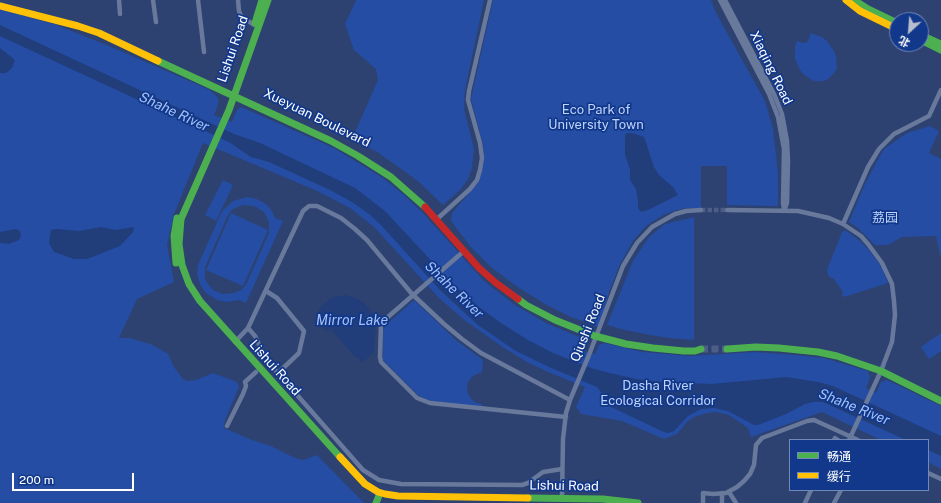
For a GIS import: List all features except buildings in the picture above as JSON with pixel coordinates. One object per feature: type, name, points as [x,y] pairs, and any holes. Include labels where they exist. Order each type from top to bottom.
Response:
[{"type":"main road","name":"Lishui Road","points":[[233,93],[262,0]]},
{"type":"main road","name":"Lishui Road","points":[[268,0],[227,109],[183,214],[179,232],[180,258],[186,278],[196,296],[235,342],[352,472],[378,497],[562,498],[618,500],[638,503]]},
{"type":"main road","points":[[846,0],[860,11],[889,25]]},
{"type":"main road","points":[[854,0],[889,19]]},
{"type":"main road","name":"Xueyuan Boulevard","points":[[0,2],[101,29],[233,93]]},
{"type":"main road","name":"Xueyuan Boulevard","points":[[0,6],[89,29],[332,137],[362,153],[408,185],[425,201],[464,251],[487,276],[526,305],[563,324],[597,334],[646,343],[695,347],[699,349]]},
{"type":"main road","points":[[929,39],[941,44]]},
{"type":"main road","points":[[929,44],[941,50]]},
{"type":"main road","name":"Lishui Road","points":[[211,147],[186,195],[178,215],[174,236],[176,261],[183,282],[194,302],[355,482],[378,497],[396,500],[618,503]]},
{"type":"main road","name":"Xueyuan Boulevard","points":[[438,219],[487,270],[515,292],[531,303],[556,316],[597,334]]},
{"type":"main road","points":[[727,349],[767,347],[818,352],[859,363],[881,371],[941,401]]},
{"type":"street","points":[[119,0],[120,14]]},
{"type":"street","points":[[153,0],[156,22]]},
{"type":"street","points":[[198,0],[204,52]]},
{"type":"street","points":[[238,0],[241,16],[254,24]]},
{"type":"street","points":[[438,219],[470,190],[476,180],[481,164],[480,143],[468,100],[468,91],[490,0]]},
{"type":"street","name":"Xiaqing Road","points":[[720,0],[769,94],[778,117],[784,149],[784,211]]},
{"type":"street","name":"Xiaqing Road","points":[[725,0],[774,94],[782,114],[787,141],[788,161],[787,203],[784,211]]},
{"type":"street","points":[[843,224],[868,167],[879,149],[894,134],[929,116],[941,90]]},
{"type":"street","points":[[235,342],[248,328],[304,211],[306,208],[312,206],[323,208],[355,229],[367,240],[414,295],[444,324],[481,353],[570,400]]},
{"type":"street","name":"Qiushi Road","points":[[562,498],[562,469],[566,417],[570,400],[623,266],[643,234],[662,220],[686,211],[701,210]]},
{"type":"street","points":[[703,503],[703,493],[713,494],[729,492],[741,484],[750,474],[755,461],[756,445],[762,438],[811,420],[818,421],[850,438],[881,371],[892,342],[894,328],[894,301],[892,284],[882,263],[861,236],[843,224],[820,215],[784,211],[727,210]]},
{"type":"street","points":[[464,251],[381,323],[381,362],[417,398],[430,403],[566,417]]},
{"type":"street","points":[[266,291],[277,298],[304,331],[299,353],[278,373]]},
{"type":"street","points":[[248,328],[255,336],[265,358],[364,470],[379,480],[401,484],[522,485],[528,483],[543,472],[562,469]]},
{"type":"street","points":[[227,426],[243,394],[246,386],[245,382],[256,372]]},
{"type":"street","points":[[929,473],[941,479]]},
{"type":"street","points":[[805,503],[811,491]]},
{"type":"street","points":[[834,503],[840,491]]},
{"type":"street","points":[[729,492],[736,503]]},
{"type":"street","points":[[722,493],[722,503]]},
{"type":"green space","points":[[356,0],[484,0],[465,90],[464,109],[474,149],[472,168],[468,179],[460,190],[443,205],[419,182],[407,173],[377,152],[352,139],[378,80],[376,69],[354,50],[345,24]]},
{"type":"green space","name":"Eco Park of University Town","points":[[493,0],[711,0],[715,11],[765,101],[773,129],[778,173],[778,206],[727,205],[727,166],[701,166],[701,208],[687,208],[663,215],[646,226],[633,241],[620,264],[609,292],[599,327],[571,317],[545,304],[516,286],[491,267],[471,247],[451,221],[452,213],[478,183],[484,162],[483,144],[471,99]]},
{"type":"green space","name":"Dasha River Ecological Corridor","points":[[0,9],[57,25],[210,90],[218,98],[218,105],[214,115],[232,122],[237,110],[241,107],[334,148],[383,178],[404,195],[421,211],[484,281],[515,305],[546,323],[586,340],[585,352],[595,354],[599,345],[604,343],[643,352],[690,356],[756,352],[824,358],[868,371],[870,378],[866,388],[876,393],[881,382],[887,380],[941,406],[941,469],[929,463],[929,439],[879,439],[822,412],[751,437],[748,428],[729,415],[716,412],[707,413],[694,417],[688,421],[677,434],[664,439],[622,421],[581,414],[576,407],[585,387],[527,362],[501,346],[463,319],[439,298],[374,227],[350,208],[315,190],[203,143],[174,214],[167,245],[174,282],[137,299],[119,338],[130,338],[153,345],[168,354],[174,367],[183,379],[187,381],[196,380],[213,373],[237,382],[239,387],[225,420],[224,428],[271,446],[295,458],[303,460],[317,455],[364,503],[0,503]]},
{"type":"green space","points":[[810,33],[822,37],[827,41],[836,57],[837,68],[835,72],[824,81],[814,81],[804,75],[795,59],[795,47],[797,41],[803,43],[807,42],[810,37]]},
{"type":"green space","name":"荔园","points":[[930,126],[939,131],[929,153],[941,159],[941,255],[936,236],[902,237],[888,245],[875,245],[858,228],[849,222],[864,186],[884,149],[907,133]]},
{"type":"green space","points":[[223,180],[233,185],[216,221],[205,215]]},
{"type":"green space","points":[[247,197],[257,199],[266,204],[272,211],[275,218],[283,221],[246,303],[239,300],[227,302],[217,300],[205,292],[200,284],[197,274],[198,265],[222,211],[233,201]],"holes":[[[243,205],[254,206],[264,212],[269,222],[269,233],[246,285],[241,290],[234,293],[223,294],[213,290],[205,278],[205,267],[228,215],[233,209]]]},
{"type":"green space","points":[[231,213],[268,230],[243,286],[206,270]]},
{"type":"green space","points":[[694,217],[694,340],[650,335],[607,325],[633,261],[649,237],[665,224]]},
{"type":"green space","points":[[845,230],[868,249],[881,266],[888,283],[844,297],[842,295],[843,292],[833,278],[828,275],[827,270],[842,232]]},
{"type":"green space","points":[[414,300],[457,341],[483,360],[482,372],[472,377],[468,382],[467,388],[471,399],[476,403],[482,404],[482,407],[425,399],[419,396],[383,360],[383,330],[386,325]]},
{"type":"green space","points":[[941,333],[941,351],[929,359],[921,347]]},
{"type":"water","name":"Shahe River","points":[[0,25],[234,134],[260,143],[355,188],[385,211],[452,283],[479,307],[528,340],[553,353],[594,369],[636,379],[663,382],[712,384],[786,377],[818,382],[833,386],[941,436],[941,456],[929,450],[929,439],[904,439],[823,402],[805,404],[786,414],[758,425],[754,425],[728,411],[714,408],[701,409],[688,416],[674,431],[668,433],[664,432],[609,406],[604,401],[602,393],[597,387],[549,367],[516,351],[478,325],[439,289],[380,224],[352,202],[330,190],[269,162],[251,157],[229,142],[0,36]]},
{"type":"water","points":[[0,48],[15,60],[12,68],[6,73],[0,73]]},
{"type":"water","points":[[626,133],[632,133],[644,137],[654,167],[659,175],[673,187],[678,195],[641,212],[638,208],[636,189],[630,180],[630,169],[625,155]]},
{"type":"water","points":[[101,227],[115,230],[134,227],[133,232],[120,246],[87,259],[74,259],[54,252],[49,243],[51,230],[57,229],[79,231]]},
{"type":"water","points":[[16,229],[20,231],[21,235],[19,240],[9,244],[0,243],[0,232]]},
{"type":"water","name":"Mirror Lake","points":[[345,295],[358,299],[365,304],[374,315],[376,325],[374,352],[362,363],[330,328],[327,332],[315,320],[320,308],[331,298]]},
{"type":"tunnel","points":[[701,210],[727,210]]},
{"type":"tunnel","points":[[701,349],[727,349]]},
{"type":"traffic: fast","points":[[255,23],[262,0]]},
{"type":"traffic: fast","points":[[268,0],[229,110],[181,219],[179,244],[182,265],[189,284],[200,301],[340,457]]},
{"type":"traffic: fast","points":[[854,0],[889,19]]},
{"type":"traffic: fast","points":[[929,39],[941,44]]},
{"type":"traffic: fast","points":[[929,44],[941,50]]},
{"type":"traffic: fast","points":[[158,61],[331,141],[391,177],[425,207]]},
{"type":"traffic: fast","points":[[176,263],[174,236],[177,218]]},
{"type":"traffic: fast","points":[[518,299],[526,305],[555,320],[595,336],[626,344],[653,348],[684,351],[695,351],[701,349]]},
{"type":"traffic: fast","points":[[727,349],[756,347],[779,348],[818,352],[837,356],[881,371],[941,401]]},
{"type":"traffic: fast","points":[[376,503],[380,493]]},
{"type":"traffic: fast","points":[[528,498],[603,499],[638,503]]},
{"type":"traffic: slow","points":[[846,0],[860,11],[889,25]]},
{"type":"traffic: slow","points":[[0,6],[78,26],[99,33],[158,61]]},
{"type":"traffic: slow","points":[[340,457],[365,484],[378,492],[385,494],[398,496],[528,498]]},
{"type":"traffic: jam","points":[[425,207],[479,268],[518,299]]}]
